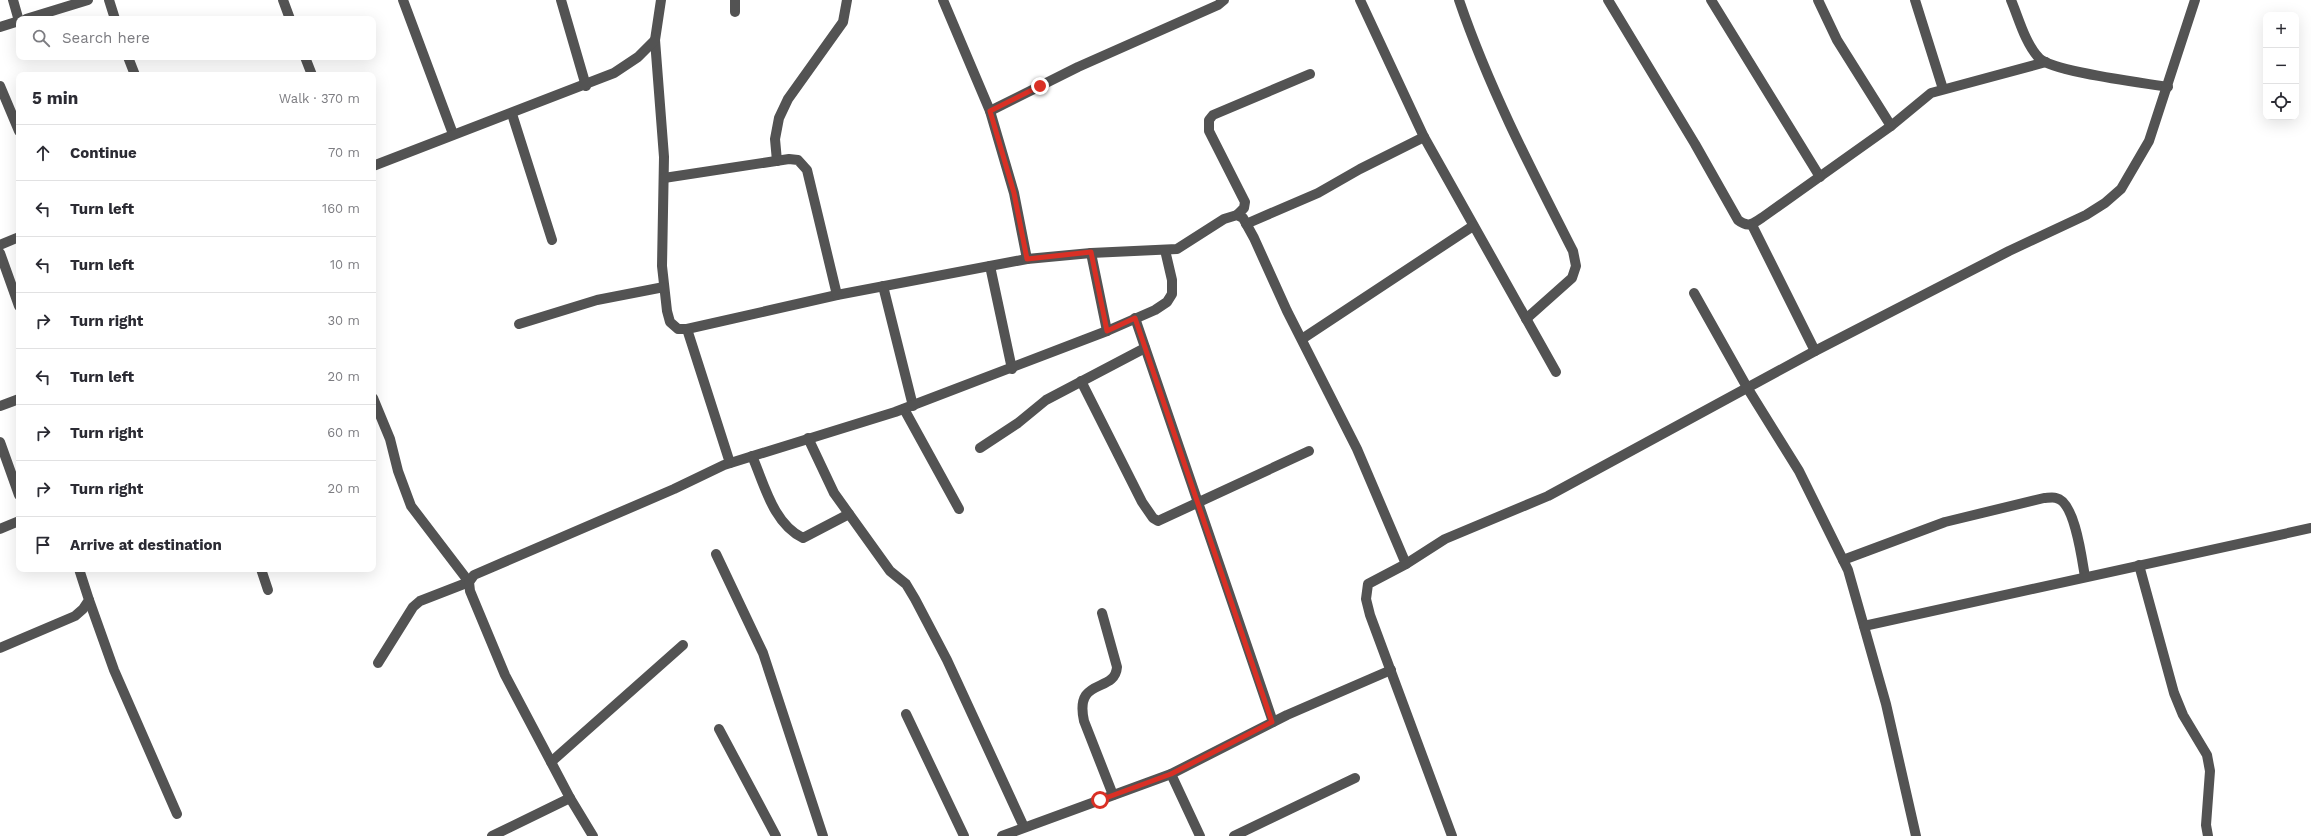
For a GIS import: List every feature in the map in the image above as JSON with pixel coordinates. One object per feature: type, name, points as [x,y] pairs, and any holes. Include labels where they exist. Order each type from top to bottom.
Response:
[{"type":"street","points":[[13,0],[18,16]]},
{"type":"street","points":[[36,16],[88,0]]},
{"type":"street","points":[[109,0],[114,16]]},
{"type":"street","points":[[283,0],[289,16]]},
{"type":"street","points":[[403,0],[453,134]]},
{"type":"street","points":[[561,0],[586,86]]},
{"type":"street","points":[[661,0],[655,40],[664,157],[662,266],[670,322],[678,329],[687,329],[837,295],[1027,259],[1091,252],[1177,249],[1224,219],[1237,215],[1244,208],[1245,202],[1209,131],[1209,120],[1213,115],[1310,74]]},
{"type":"street","points":[[735,0],[735,12]]},
{"type":"street","points":[[777,161],[775,139],[779,118],[788,99],[843,22],[846,0]]},
{"type":"street","points":[[943,0],[990,111],[1014,193],[1027,259]]},
{"type":"street","points":[[990,111],[1078,67],[1218,5],[1224,0]]},
{"type":"street","points":[[1360,0],[1424,137],[1556,372]]},
{"type":"street","points":[[1459,0],[1483,65],[1509,126],[1573,251],[1576,266],[1572,278],[1526,318]]},
{"type":"street","points":[[1608,0],[1695,144],[1738,220],[1744,225],[1752,225],[1891,126],[1931,93],[2046,62]]},
{"type":"street","points":[[1711,0],[1820,177]]},
{"type":"street","points":[[1818,0],[1837,40],[1891,126]]},
{"type":"street","points":[[1915,0],[1943,89]]},
{"type":"street","points":[[2011,0],[2032,48],[2040,60],[2058,68],[2168,87]]},
{"type":"street","points":[[1452,836],[1366,599],[1368,584],[1406,564],[1445,539],[1548,496],[1748,389],[1815,351],[2009,251],[2086,215],[2105,203],[2121,189],[2146,148],[2168,87],[2195,0]]},
{"type":"street","points":[[0,27],[16,22]]},
{"type":"street","points":[[376,165],[453,134],[512,114],[586,86],[626,65],[638,57],[655,40]]},
{"type":"street","points":[[129,60],[134,72]]},
{"type":"street","points":[[306,60],[311,72]]},
{"type":"street","points":[[0,86],[16,124]]},
{"type":"street","points":[[512,114],[552,240]]},
{"type":"street","points":[[1246,224],[1318,193],[1360,169],[1424,137]]},
{"type":"street","points":[[664,178],[777,161],[798,160],[807,170],[837,295]]},
{"type":"street","points":[[1237,215],[1243,218],[1357,449],[1406,564]]},
{"type":"street","points":[[1752,225],[1815,351]]},
{"type":"street","points":[[1302,339],[1473,226]]},
{"type":"street","points":[[0,245],[16,238]]},
{"type":"street","points":[[378,663],[413,607],[420,601],[469,582],[474,575],[487,569],[730,463],[909,407],[1107,331],[1155,310],[1167,302],[1172,294],[1172,280],[1165,250]]},
{"type":"street","points":[[1091,252],[1107,331]]},
{"type":"street","points":[[0,253],[16,298]]},
{"type":"street","points":[[990,266],[1012,368]]},
{"type":"street","points":[[883,286],[909,407],[959,509]]},
{"type":"street","points":[[519,324],[597,300],[664,287]]},
{"type":"street","points":[[1694,293],[1748,389],[1799,472],[1848,570],[1886,704],[1916,836]]},
{"type":"street","points":[[1135,318],[1272,722]]},
{"type":"street","points":[[687,329],[730,463]]},
{"type":"street","points":[[980,448],[1018,424],[1046,400],[1145,348]]},
{"type":"street","points":[[1081,381],[1142,502],[1153,518],[1158,521],[1198,504],[1309,451]]},
{"type":"street","points":[[0,406],[16,400]]},
{"type":"street","points":[[376,405],[390,439],[398,471],[411,506],[469,582],[474,604],[505,675],[570,798],[593,836]]},
{"type":"street","points":[[808,438],[828,482],[849,514],[890,571],[906,584],[915,599],[947,660],[1024,827]]},
{"type":"street","points":[[0,442],[16,487]]},
{"type":"street","points":[[752,456],[776,512],[787,527],[796,534],[803,538],[849,514]]},
{"type":"street","points":[[1843,560],[1945,522],[2044,498],[2057,498],[2066,504],[2073,517],[2085,577]]},
{"type":"street","points":[[0,529],[16,523]]},
{"type":"street","points":[[1864,626],[2311,528]]},
{"type":"street","points":[[716,554],[763,653],[823,836]]},
{"type":"street","points":[[2138,566],[2174,693],[2183,715],[2207,755],[2210,771],[2206,825],[2208,836]]},
{"type":"street","points":[[80,572],[88,600],[114,670],[177,814]]},
{"type":"street","points":[[262,572],[268,590]]},
{"type":"street","points":[[0,648],[75,616],[83,609],[88,600]]},
{"type":"street","points":[[1102,613],[1117,667],[1117,674],[1113,679],[1090,691],[1084,696],[1081,709],[1084,721],[1113,795]]},
{"type":"street","points":[[551,762],[683,645]]},
{"type":"street","points":[[1002,836],[1171,774],[1272,722],[1391,670]]},
{"type":"street","points":[[906,714],[964,836]]},
{"type":"street","points":[[719,729],[776,836]]},
{"type":"street","points":[[1171,774],[1200,836]]},
{"type":"street","points":[[1234,836],[1355,778]]},
{"type":"street","points":[[492,836],[570,798]]},
{"type":"route","points":[[1040,86],[990,111],[1002,147],[1014,193],[1027,259],[1091,252],[1107,331],[1135,318],[1272,722],[1171,774],[1153,782],[1100,800]]}]
